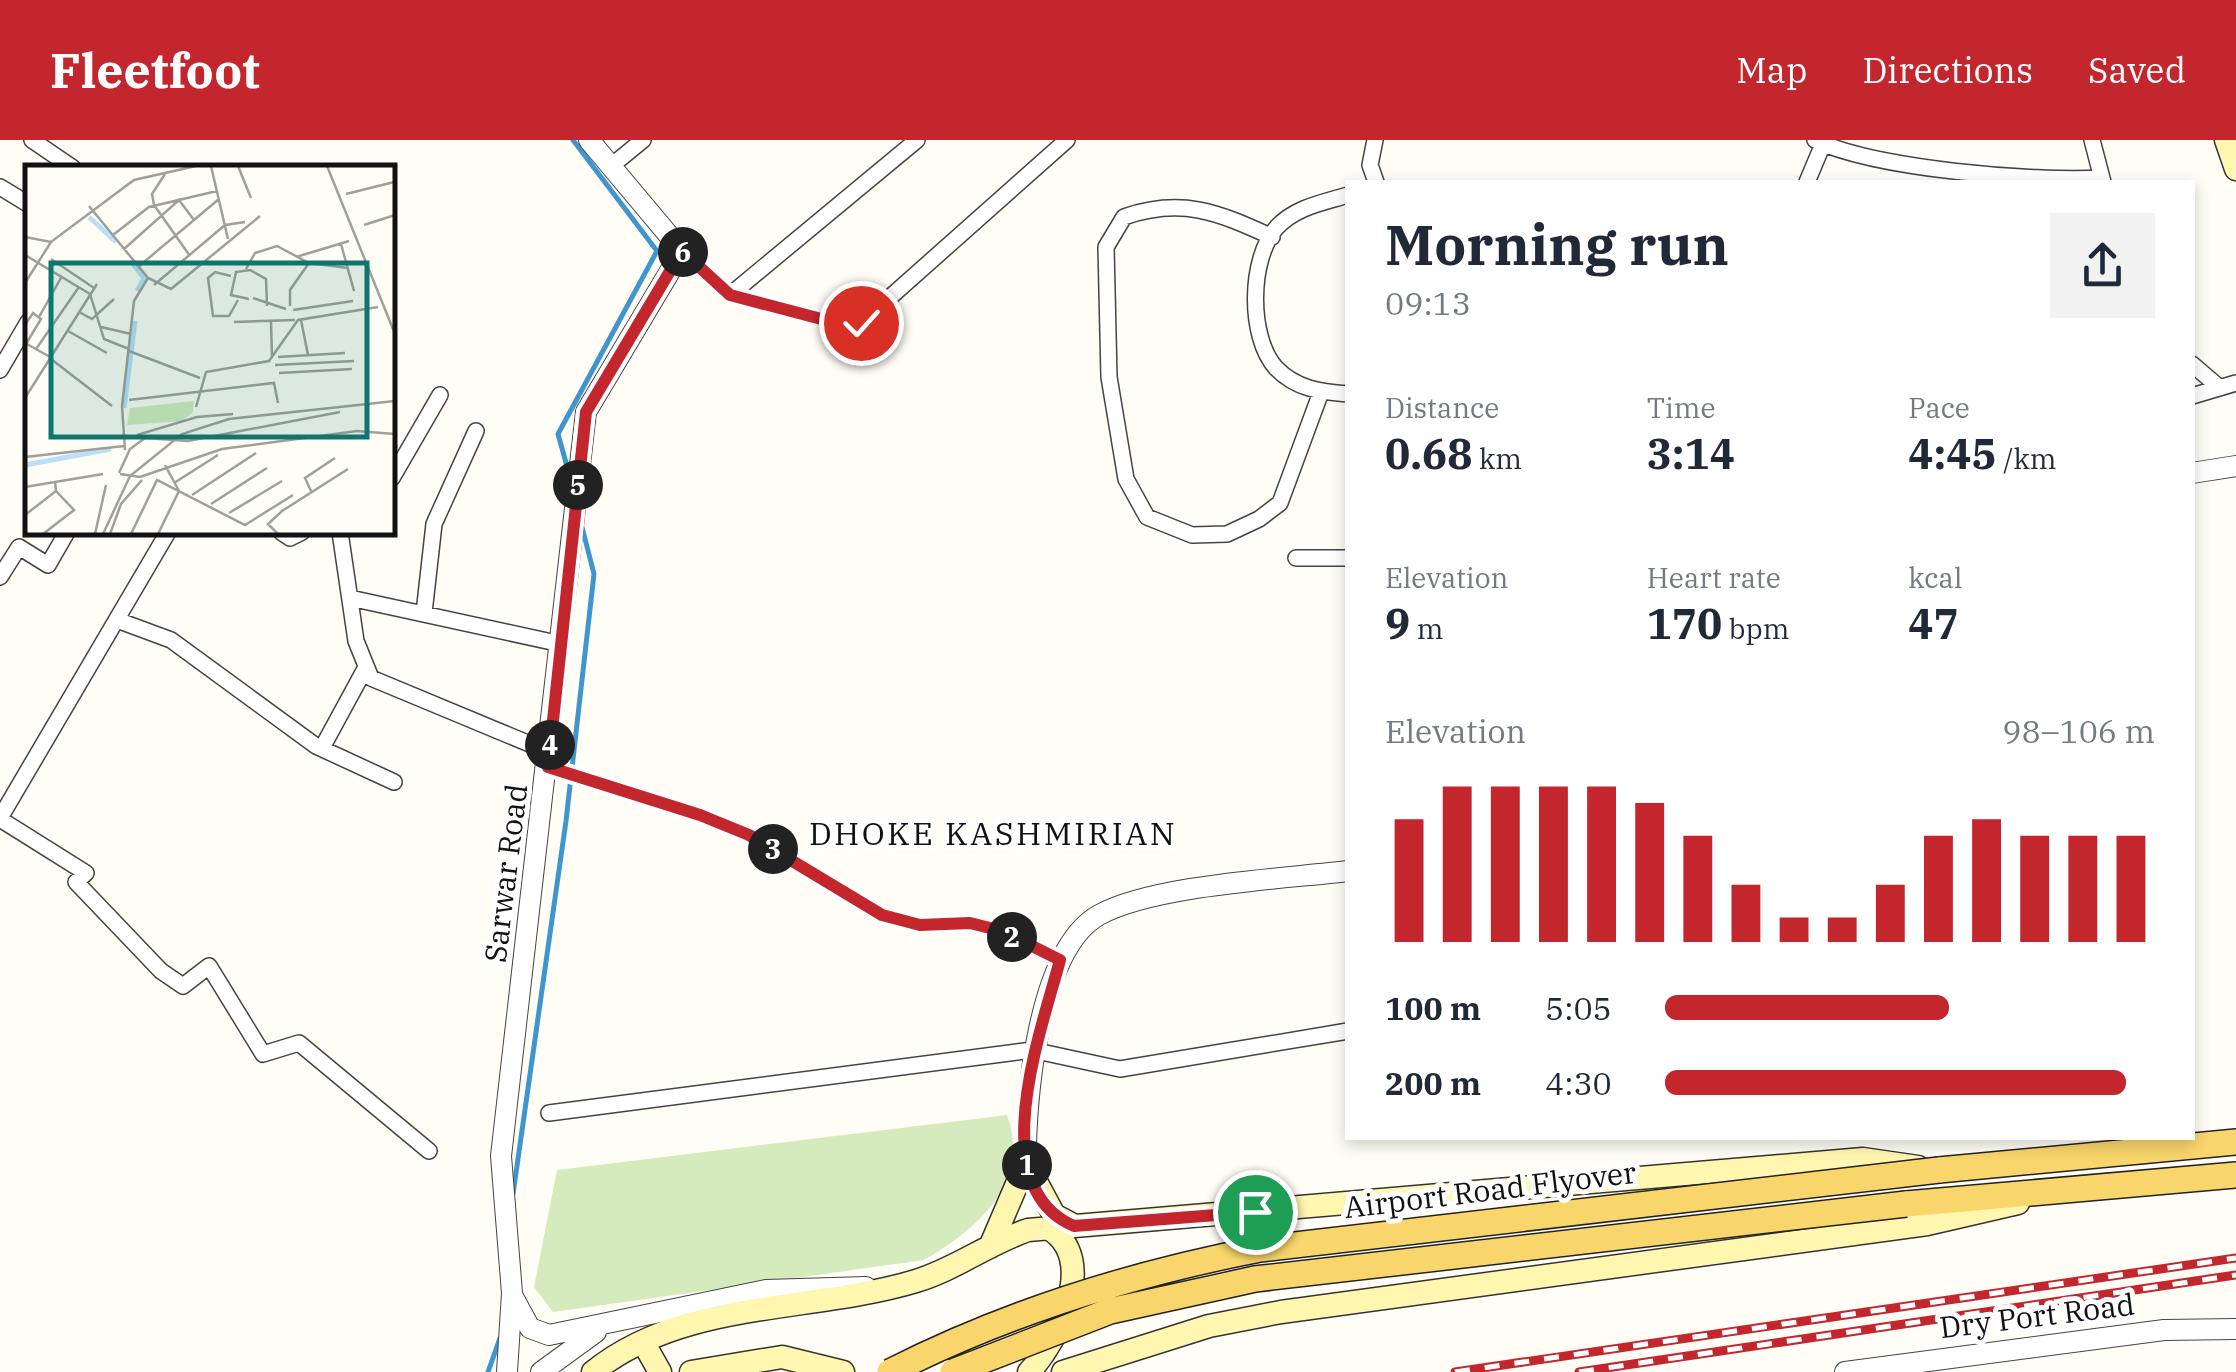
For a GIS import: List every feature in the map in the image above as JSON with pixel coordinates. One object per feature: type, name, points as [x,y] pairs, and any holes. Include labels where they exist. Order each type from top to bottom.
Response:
[{"type":"main road","points":[[2226,140],[2236,169]]},
{"type":"main road","name":"Airport Road Flyover","points":[[890,1372],[1056,1301],[1260,1248],[1939,1170],[2236,1142]]},
{"type":"main road","points":[[592,1372],[642,1342],[731,1314],[890,1287],[953,1267],[1028,1230],[1863,1159],[1939,1170]]},
{"type":"main road","points":[[1026,1163],[1054,1215],[1074,1226]]},
{"type":"main road","points":[[990,1247],[1026,1163]]},
{"type":"main road","name":"Airport Road Flyover","points":[[953,1372],[1110,1311],[1255,1279],[1906,1204],[2236,1175]]},
{"type":"main road","points":[[1064,1372],[1208,1326],[1280,1312],[1927,1224],[2065,1192]]},
{"type":"main road","points":[[1029,1372],[1051,1348],[1072,1285],[1067,1248],[1048,1228]]},
{"type":"main road","points":[[642,1342],[660,1372]]},
{"type":"main road","points":[[690,1372],[782,1357],[843,1372]]},
{"type":"street","points":[[32,140],[70,165]]},
{"type":"street","points":[[590,140],[682,251],[730,295],[848,326],[861,323],[1067,140]]},
{"type":"street","points":[[610,167],[643,140]]},
{"type":"street","points":[[730,295],[917,140]]},
{"type":"street","points":[[1375,180],[1370,165],[1376,140]]},
{"type":"street","points":[[1808,180],[1819,142],[1914,164],[2060,180],[2102,180],[2092,140]]},
{"type":"street","points":[[0,187],[25,202]]},
{"type":"street","points":[[1345,196],[1305,206],[1272,236],[1256,272],[1256,315],[1274,366],[1300,386],[1345,394]]},
{"type":"street","points":[[1272,236],[1194,207],[1156,206],[1124,217],[1106,247],[1110,376],[1117,441],[1126,479],[1146,517],[1192,535],[1227,534],[1259,519],[1280,503],[1321,392]]},
{"type":"street","name":"Sarwar Road","points":[[507,1372],[512,1293],[500,1156],[586,412],[682,251]]},
{"type":"street","points":[[0,370],[25,327]]},
{"type":"street","points":[[2195,366],[2228,386]]},
{"type":"street","points":[[2195,395],[2228,386]]},
{"type":"street","points":[[395,473],[440,394]]},
{"type":"street","points":[[424,613],[434,524],[476,432]]},
{"type":"street","points":[[2195,473],[2236,466]]},
{"type":"street","points":[[0,577],[19,546],[48,564],[64,535]]},
{"type":"street","points":[[166,535],[1,816],[86,874],[76,882],[162,971],[183,986],[208,966],[263,1054],[299,1043],[429,1152]]},
{"type":"street","points":[[340,535],[350,598],[371,678],[548,760],[749,835],[882,915],[920,925],[970,923],[1002,931],[1060,960]]},
{"type":"street","points":[[1296,558],[1345,558]]},
{"type":"street","points":[[350,598],[560,644]]},
{"type":"street","points":[[117,620],[171,640],[322,748],[394,782]]},
{"type":"street","points":[[322,748],[366,667]]},
{"type":"street","points":[[1026,1163],[1025,1113],[1032,1050],[1060,960],[1095,917],[1133,900],[1345,871]]},
{"type":"street","points":[[550,1113],[1032,1050],[1120,1069],[1345,1032]]},
{"type":"street","points":[[512,1293],[522,1319],[537,1334],[602,1327],[766,1290],[890,1287]]},
{"type":"street","points":[[541,1372],[602,1327]]},
{"type":"street","name":"Dry Port Road","points":[[1846,1372],[2164,1330],[2236,1329]]},
{"type":"green space","points":[[1007,1115],[1013,1140],[1012,1162],[1005,1183],[980,1219],[924,1260],[553,1312],[534,1287],[557,1170]]},
{"type":"waterway","points":[[570,477],[558,434],[657,251],[573,140]]},
{"type":"waterway","points":[[513,1194],[566,821],[594,574],[582,527]]},
{"type":"waterway","points":[[488,1372],[500,1338]]},
{"type":"railway","points":[[1455,1372],[2236,1258]]},
{"type":"railway","points":[[1579,1372],[2236,1275]]},
{"type":"district","name":"DHOKE KASHMIRIAN","points":[[993,833]]},
{"type":"route","points":[[861,323],[848,326],[730,295],[682,251],[586,412],[548,767],[700,815],[749,835],[882,915],[920,925],[970,923],[1002,931],[1060,960],[1032,1050],[1025,1113],[1026,1163],[1043,1200],[1062,1221],[1074,1226],[1255,1212]]}]
